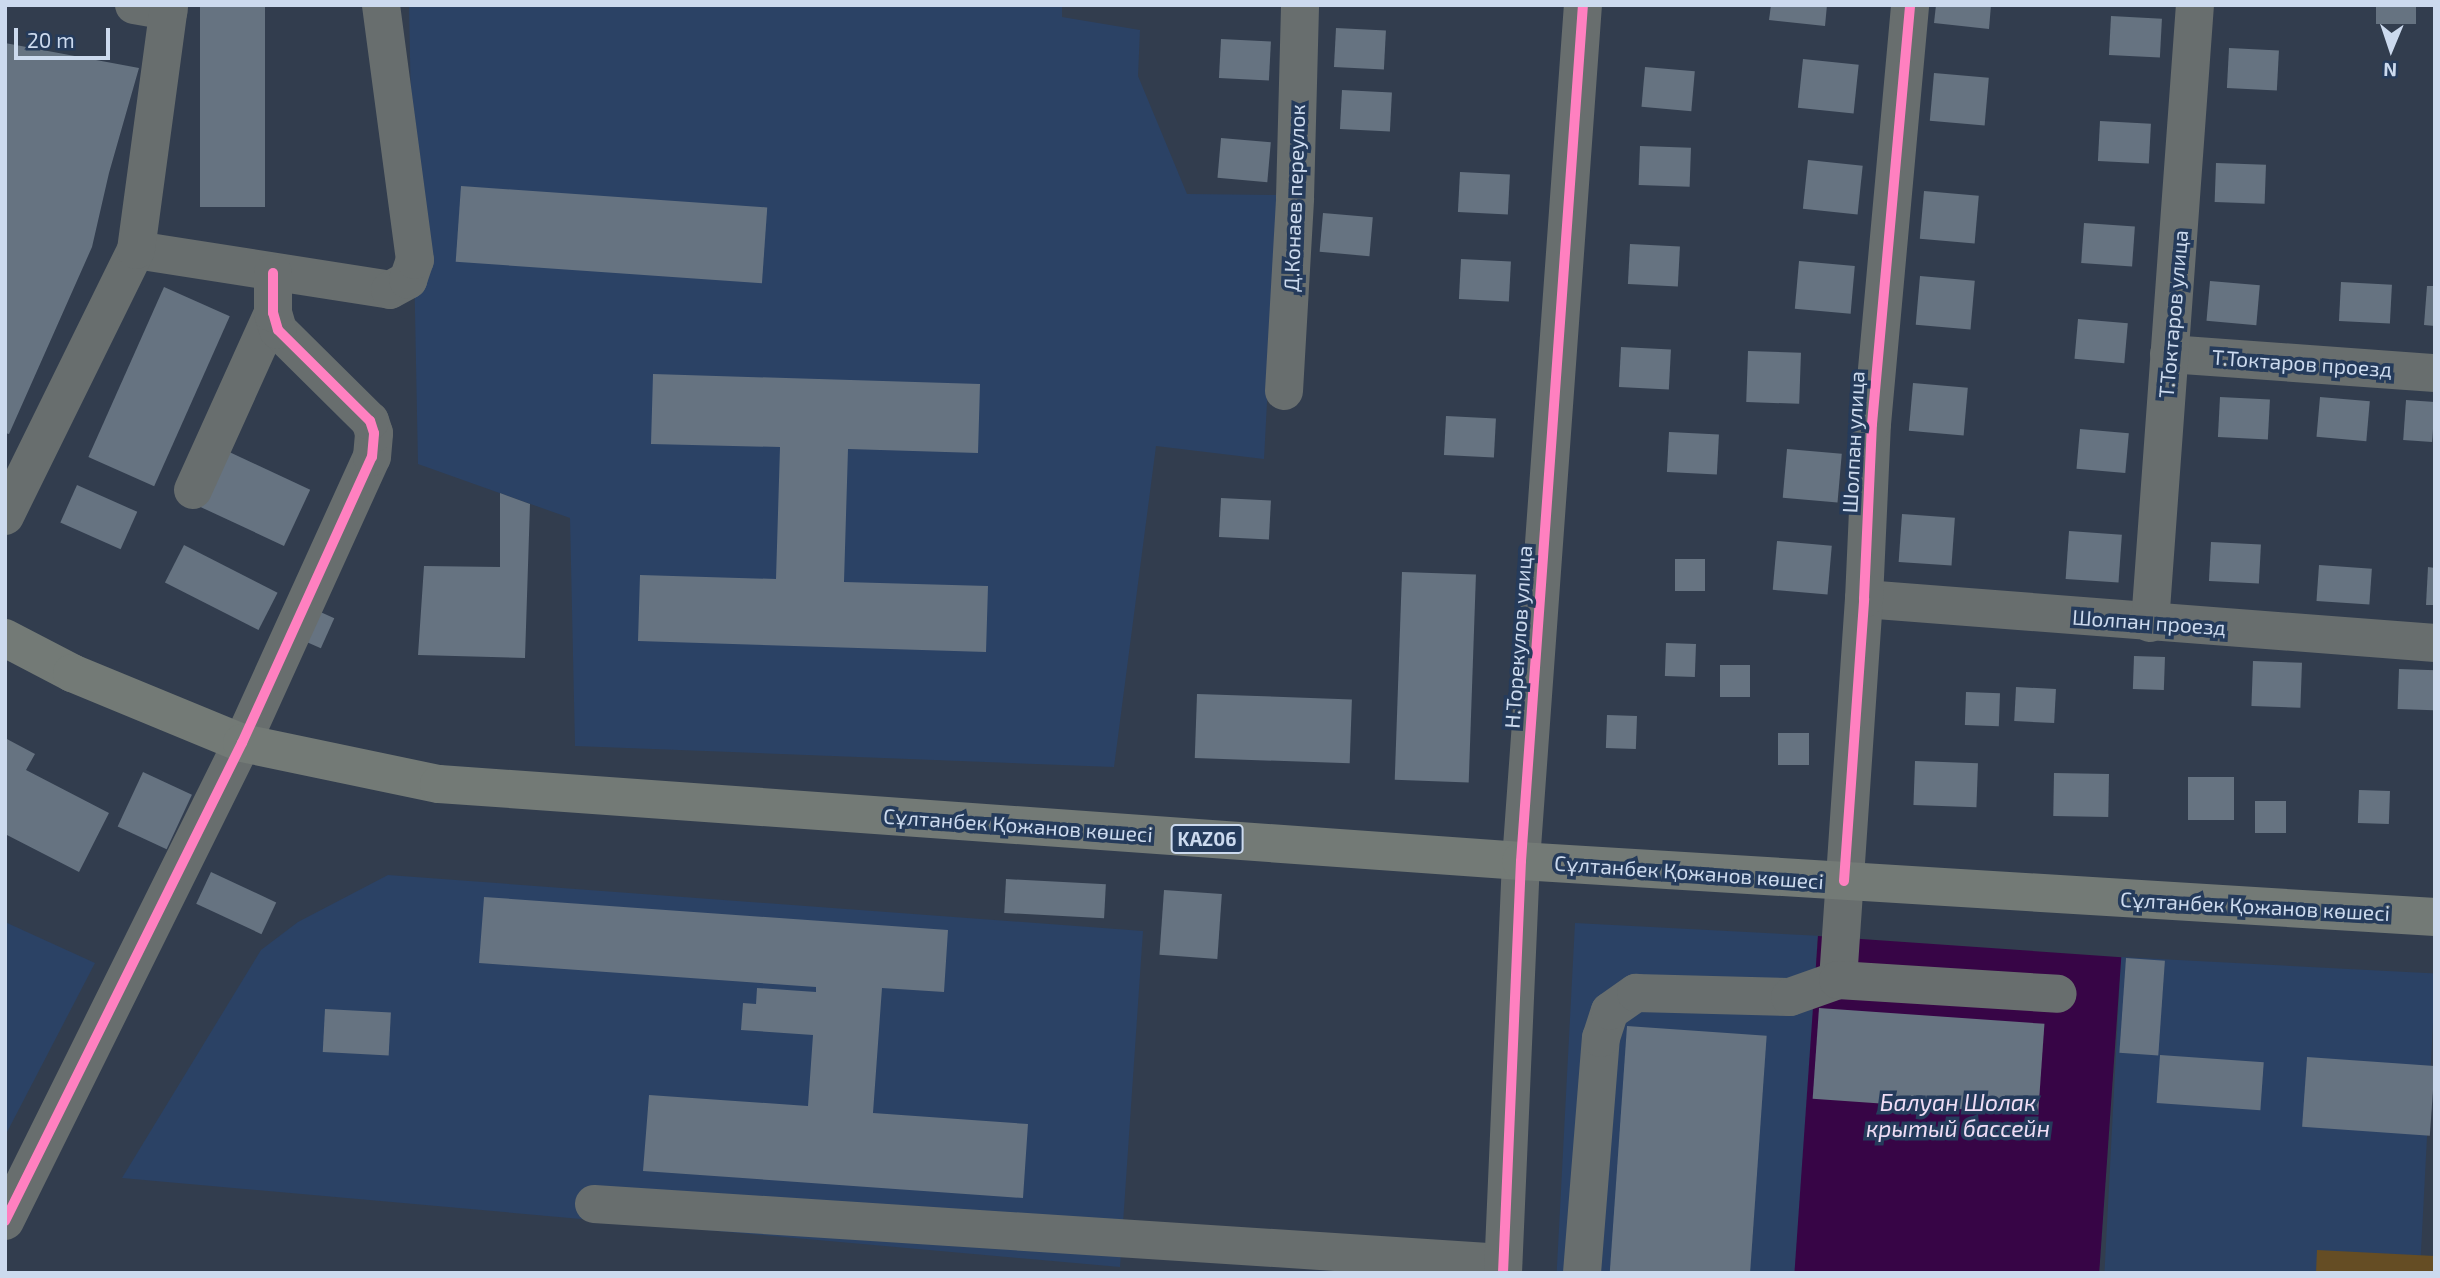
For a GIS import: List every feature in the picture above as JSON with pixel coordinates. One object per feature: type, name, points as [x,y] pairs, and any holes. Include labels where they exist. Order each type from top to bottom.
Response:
[{"type":"main road","name":"Сұлтанбек Қожанов көшесі","points":[[5,638],[72,673],[242,743],[439,784],[1521,861],[2435,917]]},
{"type":"street","points":[[136,250],[390,290],[408,280],[415,260],[381,5]]},
{"type":"street","name":"Д.Конаев переулок","points":[[1284,391],[1296,198],[1300,5]]},
{"type":"street","name":"Н.Торекулов улица","points":[[1503,1268],[1521,861],[1583,5]]},
{"type":"street","name":"Шолпан улица","points":[[1838,980],[1864,599],[1872,424],[1910,5]]},
{"type":"street","name":"Т.Токтаров улица","points":[[2150,623],[2195,5]]},
{"type":"street","points":[[5,516],[136,250],[157,7]]},
{"type":"street","points":[[5,1221],[242,743],[372,457],[374,433],[370,421],[278,330],[273,313],[273,273]]},
{"type":"street","points":[[192,490],[273,313]]},
{"type":"street","name":"Т.Токтаров проезд","points":[[2169,354],[2435,373]]},
{"type":"street","name":"Шолпан проезд","points":[[1864,599],[2435,643]]},
{"type":"street","points":[[1582,1273],[1601,1038],[1610,1011],[1636,993],[1790,996],[1838,980],[2058,994]]},
{"type":"street","points":[[594,1204],[1225,1260],[1503,1268]]},
{"type":"shaded area","points":[[409,5],[1062,5],[1062,17],[1140,30],[1138,76],[1187,194],[1278,195],[1264,459],[1156,446],[1114,767],[575,746],[570,518],[418,464]]},
{"type":"shaded area","points":[[388,875],[1143,931],[1120,1267],[122,1178],[261,950],[298,922]]},
{"type":"shaded area","points":[[5,922],[95,963],[5,1136]]},
{"type":"shaded area","points":[[1575,923],[1818,936],[1800,1273],[1557,1273]]},
{"type":"shaded area","points":[[2121,957],[2435,973],[2420,1273],[2104,1273]]},
{"type":"shaded area","points":[[2317,1250],[2435,1256],[2435,1273],[2316,1273]]},
{"type":"water","name":"Балуан Шолак крытый бассейн","points":[[1818,936],[2121,957],[2099,1273],[1794,1273]]},
{"type":"building","points":[[200,5],[265,5],[265,207],[200,207]]},
{"type":"building","points":[[1771,5],[1827,5],[1825,26],[1769,20]]},
{"type":"building","points":[[1936,5],[1991,5],[1989,29],[1934,23]]},
{"type":"building","points":[[2376,5],[2416,5],[2416,24],[2376,24]]},
{"type":"building","points":[[2111,16],[2162,19],[2160,58],[2109,55]]},
{"type":"building","points":[[1336,28],[1386,31],[1384,70],[1334,67]]},
{"type":"building","points":[[1221,39],[1271,42],[1269,81],[1219,78]]},
{"type":"building","points":[[5,43],[139,68],[109,173],[92,247],[9,434],[5,433]]},
{"type":"building","points":[[2229,48],[2279,51],[2277,91],[2227,88]]},
{"type":"building","points":[[1803,59],[1859,65],[1854,114],[1798,108]]},
{"type":"building","points":[[1645,67],[1695,71],[1691,111],[1642,107]]},
{"type":"building","points":[[1934,73],[1989,78],[1985,126],[1930,121]]},
{"type":"building","points":[[1342,90],[1392,93],[1390,132],[1340,129]]},
{"type":"building","points":[[2100,121],[2151,124],[2149,164],[2098,161]]},
{"type":"building","points":[[1221,138],[1271,142],[1267,182],[1218,178]]},
{"type":"building","points":[[1640,146],[1691,148],[1690,187],[1639,185]]},
{"type":"building","points":[[1808,160],[1863,166],[1858,214],[1803,209]]},
{"type":"building","points":[[2216,163],[2266,165],[2265,204],[2215,202]]},
{"type":"building","points":[[1460,172],[1510,175],[1508,215],[1458,212]]},
{"type":"building","points":[[461,186],[767,207],[762,283],[456,262]]},
{"type":"building","points":[[1924,191],[1979,196],[1975,244],[1920,239]]},
{"type":"building","points":[[1323,213],[1373,217],[1369,256],[1320,252]]},
{"type":"building","points":[[2084,223],[2135,227],[2132,266],[2081,263]]},
{"type":"building","points":[[1630,244],[1680,247],[1678,287],[1628,284]]},
{"type":"building","points":[[1461,259],[1511,262],[1509,302],[1459,299]]},
{"type":"building","points":[[1799,261],[1855,266],[1851,314],[1795,309]]},
{"type":"building","points":[[1920,276],[1975,281],[1971,330],[1916,325]]},
{"type":"building","points":[[2210,281],[2260,285],[2256,325],[2207,321]]},
{"type":"building","points":[[2341,282],[2392,285],[2390,324],[2339,321]]},
{"type":"building","points":[[2427,286],[2435,286],[2435,326],[2424,325]]},
{"type":"building","points":[[164,287],[230,316],[154,486],[88,457]]},
{"type":"building","points":[[2078,319],[2128,323],[2124,363],[2075,359]]},
{"type":"building","points":[[1621,347],[1671,350],[1669,390],[1619,387]]},
{"type":"building","points":[[1748,351],[1801,353],[1799,404],[1746,402]]},
{"type":"building","points":[[653,374],[980,384],[978,453],[848,449],[844,582],[988,586],[986,652],[638,641],[640,575],[776,579],[780,447],[651,444]]},
{"type":"building","points":[[1913,383],[1968,388],[1964,436],[1909,431]]},
{"type":"building","points":[[2220,397],[2270,400],[2268,440],[2218,437]]},
{"type":"building","points":[[2320,397],[2370,401],[2366,441],[2317,437]]},
{"type":"building","points":[[2406,400],[2435,402],[2432,442],[2403,440]]},
{"type":"building","points":[[1446,416],[1496,419],[1494,458],[1444,455]]},
{"type":"building","points":[[2080,429],[2129,433],[2125,473],[2077,469]]},
{"type":"building","points":[[1669,432],[1719,435],[1717,475],[1667,472]]},
{"type":"building","points":[[1787,449],[1842,454],[1838,503],[1783,498]]},
{"type":"building","points":[[225,450],[310,490],[284,546],[199,506]]},
{"type":"building","points":[[77,485],[137,512],[121,549],[60,522]]},
{"type":"building","points":[[500,493],[530,504],[525,658],[418,655],[424,566],[500,567]]},
{"type":"building","points":[[1221,498],[1271,501],[1269,540],[1219,537]]},
{"type":"building","points":[[1902,514],[1955,518],[1952,566],[1899,562]]},
{"type":"building","points":[[2069,531],[2122,535],[2119,583],[2066,579]]},
{"type":"building","points":[[1777,541],[1832,546],[1828,595],[1773,590]]},
{"type":"building","points":[[2211,542],[2261,545],[2259,584],[2209,581]]},
{"type":"building","points":[[184,545],[278,593],[258,630],[165,582]]},
{"type":"building","points":[[1675,559],[1705,559],[1705,591],[1675,591]]},
{"type":"building","points":[[2319,565],[2372,569],[2369,605],[2316,601]]},
{"type":"building","points":[[2428,567],[2435,568],[2435,605],[2426,605]]},
{"type":"building","points":[[1402,572],[1476,575],[1469,782],[1395,780]]},
{"type":"building","points":[[316,610],[334,618],[321,648],[303,640]]},
{"type":"building","points":[[1666,643],[1696,644],[1695,677],[1665,676]]},
{"type":"building","points":[[2134,656],[2165,657],[2164,690],[2133,689]]},
{"type":"building","points":[[2253,661],[2302,663],[2300,708],[2251,706]]},
{"type":"building","points":[[1720,665],[1750,665],[1750,697],[1720,697]]},
{"type":"building","points":[[2399,669],[2435,670],[2434,710],[2398,709]]},
{"type":"building","points":[[2016,687],[2056,689],[2054,723],[2014,721]]},
{"type":"building","points":[[1966,692],[2000,693],[1999,726],[1965,725]]},
{"type":"building","points":[[1197,694],[1352,699],[1350,763],[1195,758]]},
{"type":"building","points":[[1607,715],[1637,716],[1636,749],[1606,748]]},
{"type":"building","points":[[1778,733],[1809,733],[1809,765],[1778,765]]},
{"type":"building","points":[[5,738],[35,754],[26,770],[109,813],[79,872],[5,834]]},
{"type":"building","points":[[1915,761],[1978,763],[1976,807],[1913,805]]},
{"type":"building","points":[[143,772],[192,795],[167,849],[118,826]]},
{"type":"building","points":[[2054,773],[2109,774],[2108,817],[2053,816]]},
{"type":"building","points":[[2188,777],[2234,777],[2234,820],[2188,820]]},
{"type":"building","points":[[2359,790],[2390,791],[2389,824],[2358,823]]},
{"type":"building","points":[[2255,801],[2286,801],[2286,833],[2255,833]]},
{"type":"building","points":[[211,872],[276,902],[261,934],[196,904]]},
{"type":"building","points":[[1006,879],[1106,884],[1104,918],[1004,913]]},
{"type":"building","points":[[1164,890],[1222,894],[1217,959],[1159,955]]},
{"type":"building","points":[[484,897],[948,930],[944,992],[882,988],[873,1113],[1028,1124],[1023,1198],[643,1171],[649,1095],[808,1106],[813,1035],[741,1030],[743,1003],[756,1004],[757,988],[816,992],[816,987],[479,963]]},
{"type":"building","points":[[2126,958],[2165,961],[2158,1055],[2119,1053]]},
{"type":"building","points":[[1819,1008],[2044,1024],[2038,1115],[1813,1099]]},
{"type":"building","points":[[325,1009],[391,1012],[389,1055],[323,1052]]},
{"type":"building","points":[[1627,1026],[1767,1036],[1750,1273],[1610,1272]]},
{"type":"building","points":[[2160,1055],[2264,1062],[2260,1110],[2157,1103]]},
{"type":"building","points":[[2307,1057],[2435,1066],[2430,1136],[2302,1127]]},
{"type":"cycle path","points":[[1503,1273],[1521,861],[1583,5]]},
{"type":"cycle path","points":[[1844,881],[1864,599],[1872,424],[1910,5]]},
{"type":"cycle path","points":[[5,1221],[242,743],[372,457],[374,433],[370,421],[278,330],[273,313],[273,273]]}]
